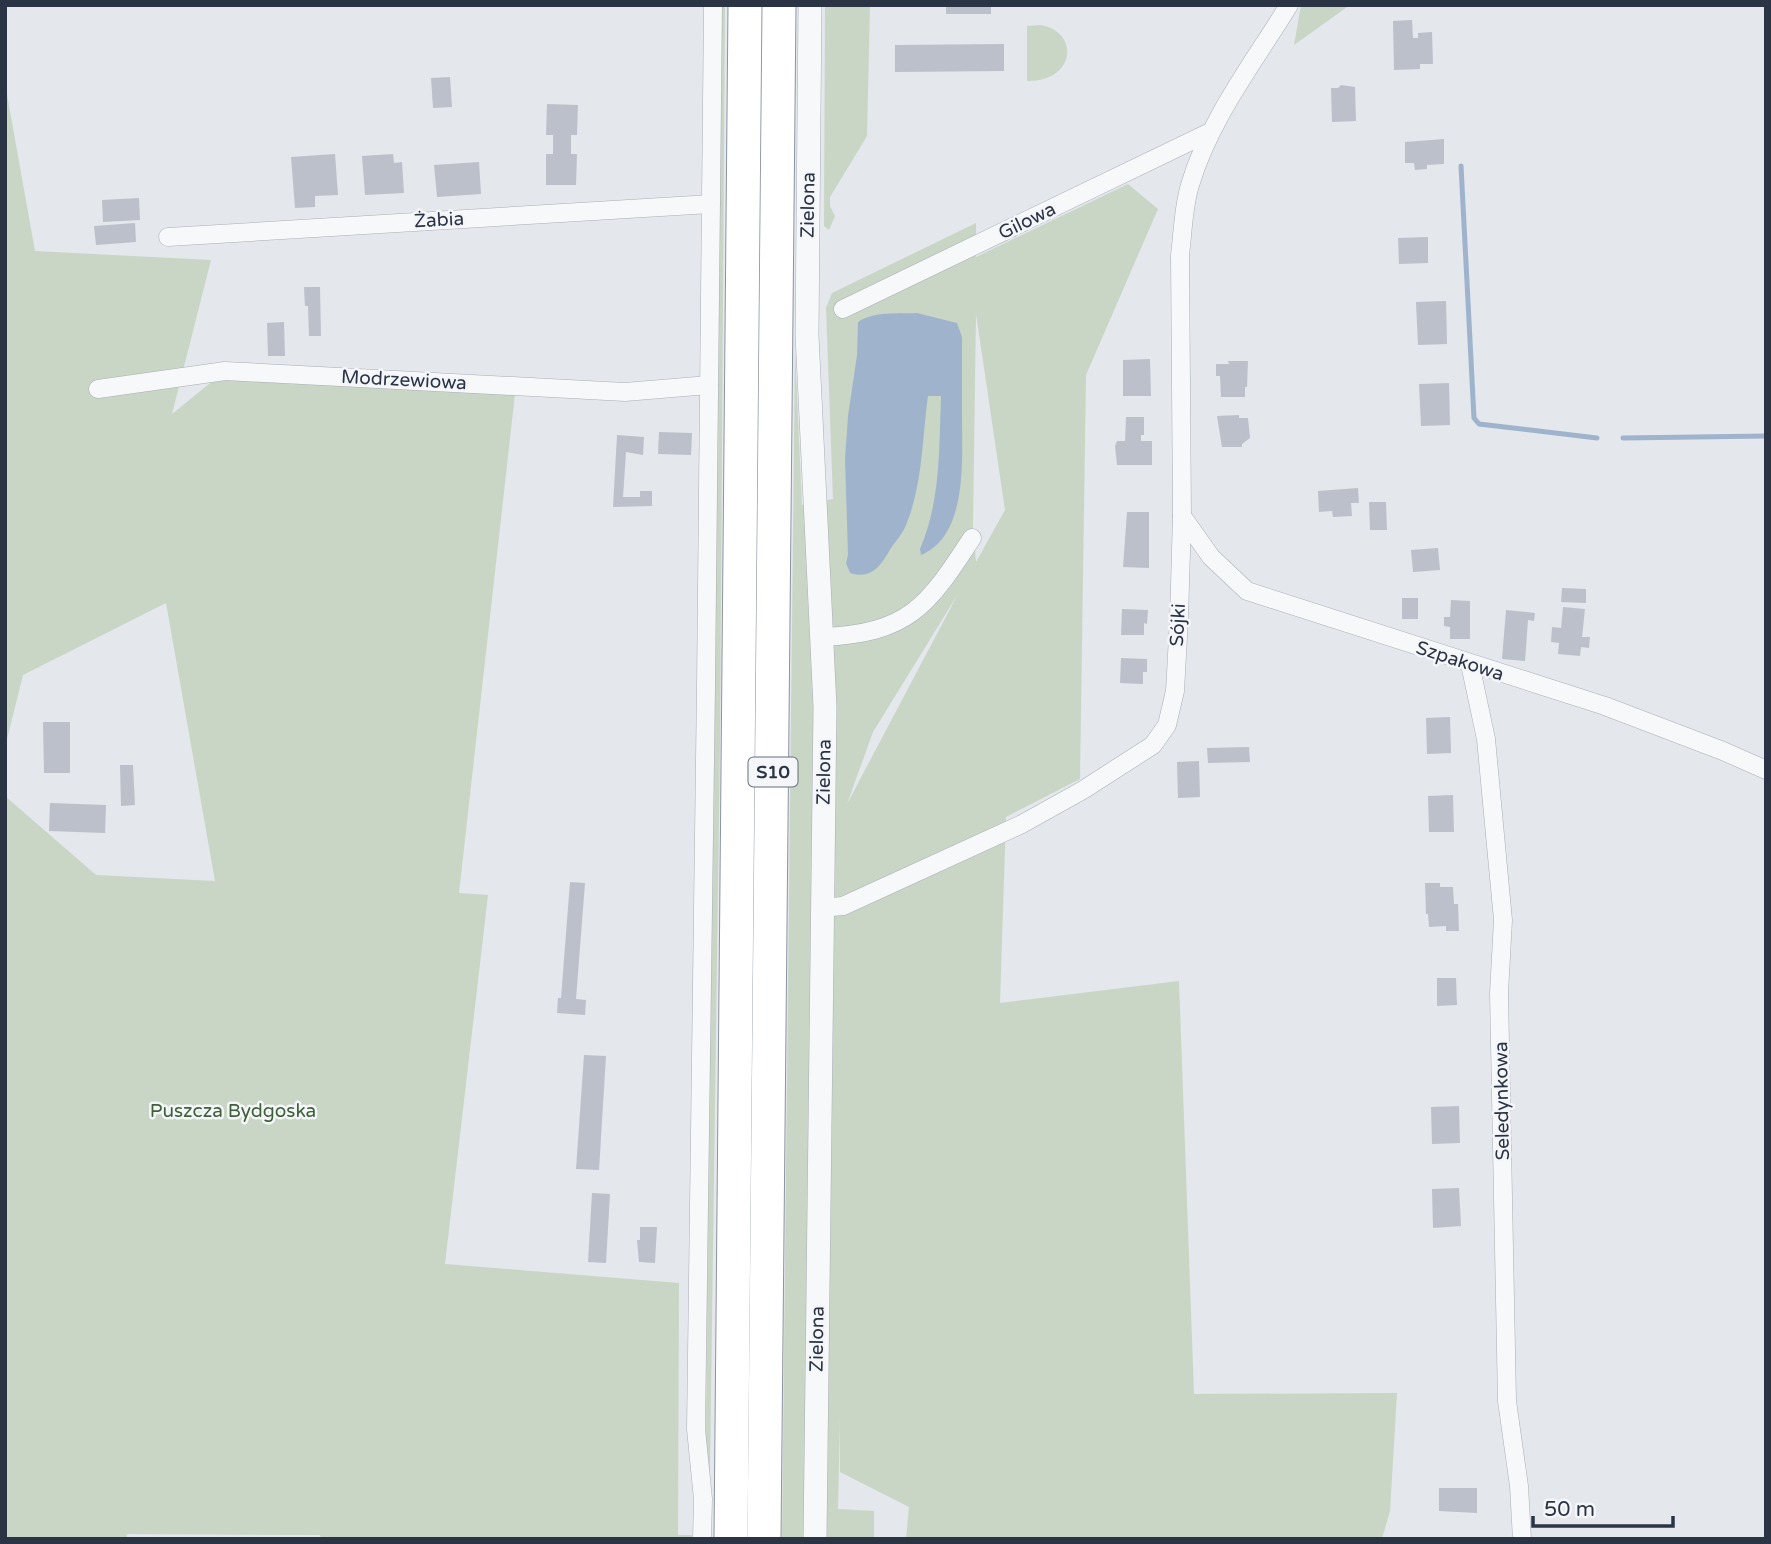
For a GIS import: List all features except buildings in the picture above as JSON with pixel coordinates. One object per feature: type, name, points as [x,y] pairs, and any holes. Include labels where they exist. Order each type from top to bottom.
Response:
[{"type":"highway","name":"S10","points":[[731,1539],[745,5]]},
{"type":"highway","name":"S10","points":[[764,1539],[779,5]]},
{"type":"street","points":[[702,1539],[703,1499],[696,1429],[713,5]]},
{"type":"street","name":"Zielona","points":[[810,5],[807,335],[810,446],[825,707],[814,1539]]},
{"type":"street","name":"Sójki","points":[[821,908],[843,906],[1022,824],[1083,790],[1153,745],[1167,725],[1175,691],[1182,516],[1180,255],[1189,186],[1210,132],[1289,5]]},
{"type":"street","name":"Gilowa","points":[[843,309],[1210,132]]},
{"type":"street","name":"Żabia","points":[[168,237],[711,204]]},
{"type":"street","name":"Modrzewiowa","points":[[99,389],[225,371],[625,392],[709,385]]},
{"type":"street","name":"Szpakowa","points":[[1182,516],[1211,557],[1247,591],[1605,706],[1766,770]]},
{"type":"street","points":[[822,637],[883,629],[904,619],[925,603],[948,575],[972,538]]},
{"type":"street","name":"Seledynkowa","points":[[1470,664],[1486,739],[1503,920],[1499,993],[1507,1401],[1519,1486],[1522,1539]]},
{"type":"green space","points":[[718,5],[725,5],[720,743],[709,1539],[705,1539]]},
{"type":"green space","points":[[825,5],[870,5],[867,136],[830,197],[830,206],[835,216],[829,230],[824,226]]},
{"type":"green space","points":[[1301,5],[1350,5],[1294,45]]},
{"type":"green space","points":[[1040,25],[1053,29],[1062,36],[1067,56],[1055,74],[1027,81],[1027,26]]},
{"type":"green space","name":"Puszcza Bydgoska","points":[[5,83],[35,251],[211,260],[172,414],[225,371],[516,385],[459,893],[488,895],[445,1264],[679,1283],[678,1535],[692,1535],[692,1539],[321,1539],[320,1535],[127,1534],[127,1539],[5,1539],[5,796],[96,875],[215,881],[166,603],[23,675],[5,747]]},
{"type":"green space","points":[[1128,184],[1158,209],[1086,375],[1080,779],[1006,817],[1000,1003],[1179,981],[1194,1394],[1397,1393],[1390,1511],[1382,1539],[906,1539],[909,1507],[840,1472],[840,1419],[838,1509],[874,1511],[874,1539],[782,1539],[795,351],[802,505],[833,499],[826,308],[832,293],[976,223],[976,257]],"holes":[[[976,314],[1005,510],[976,562],[973,526]],[[958,594],[847,804],[873,732]]]},
{"type":"water","points":[[917,313],[957,323],[962,337],[962,454],[955,514],[936,545],[921,555],[920,549],[932,512],[939,454],[941,396],[928,396],[919,477],[905,528],[875,570],[858,575],[850,573],[846,563],[845,459],[857,355],[858,322],[879,315]]},
{"type":"waterway","points":[[1461,166],[1474,418],[1479,424],[1597,438]]},
{"type":"waterway","points":[[1623,438],[1766,436]]}]
